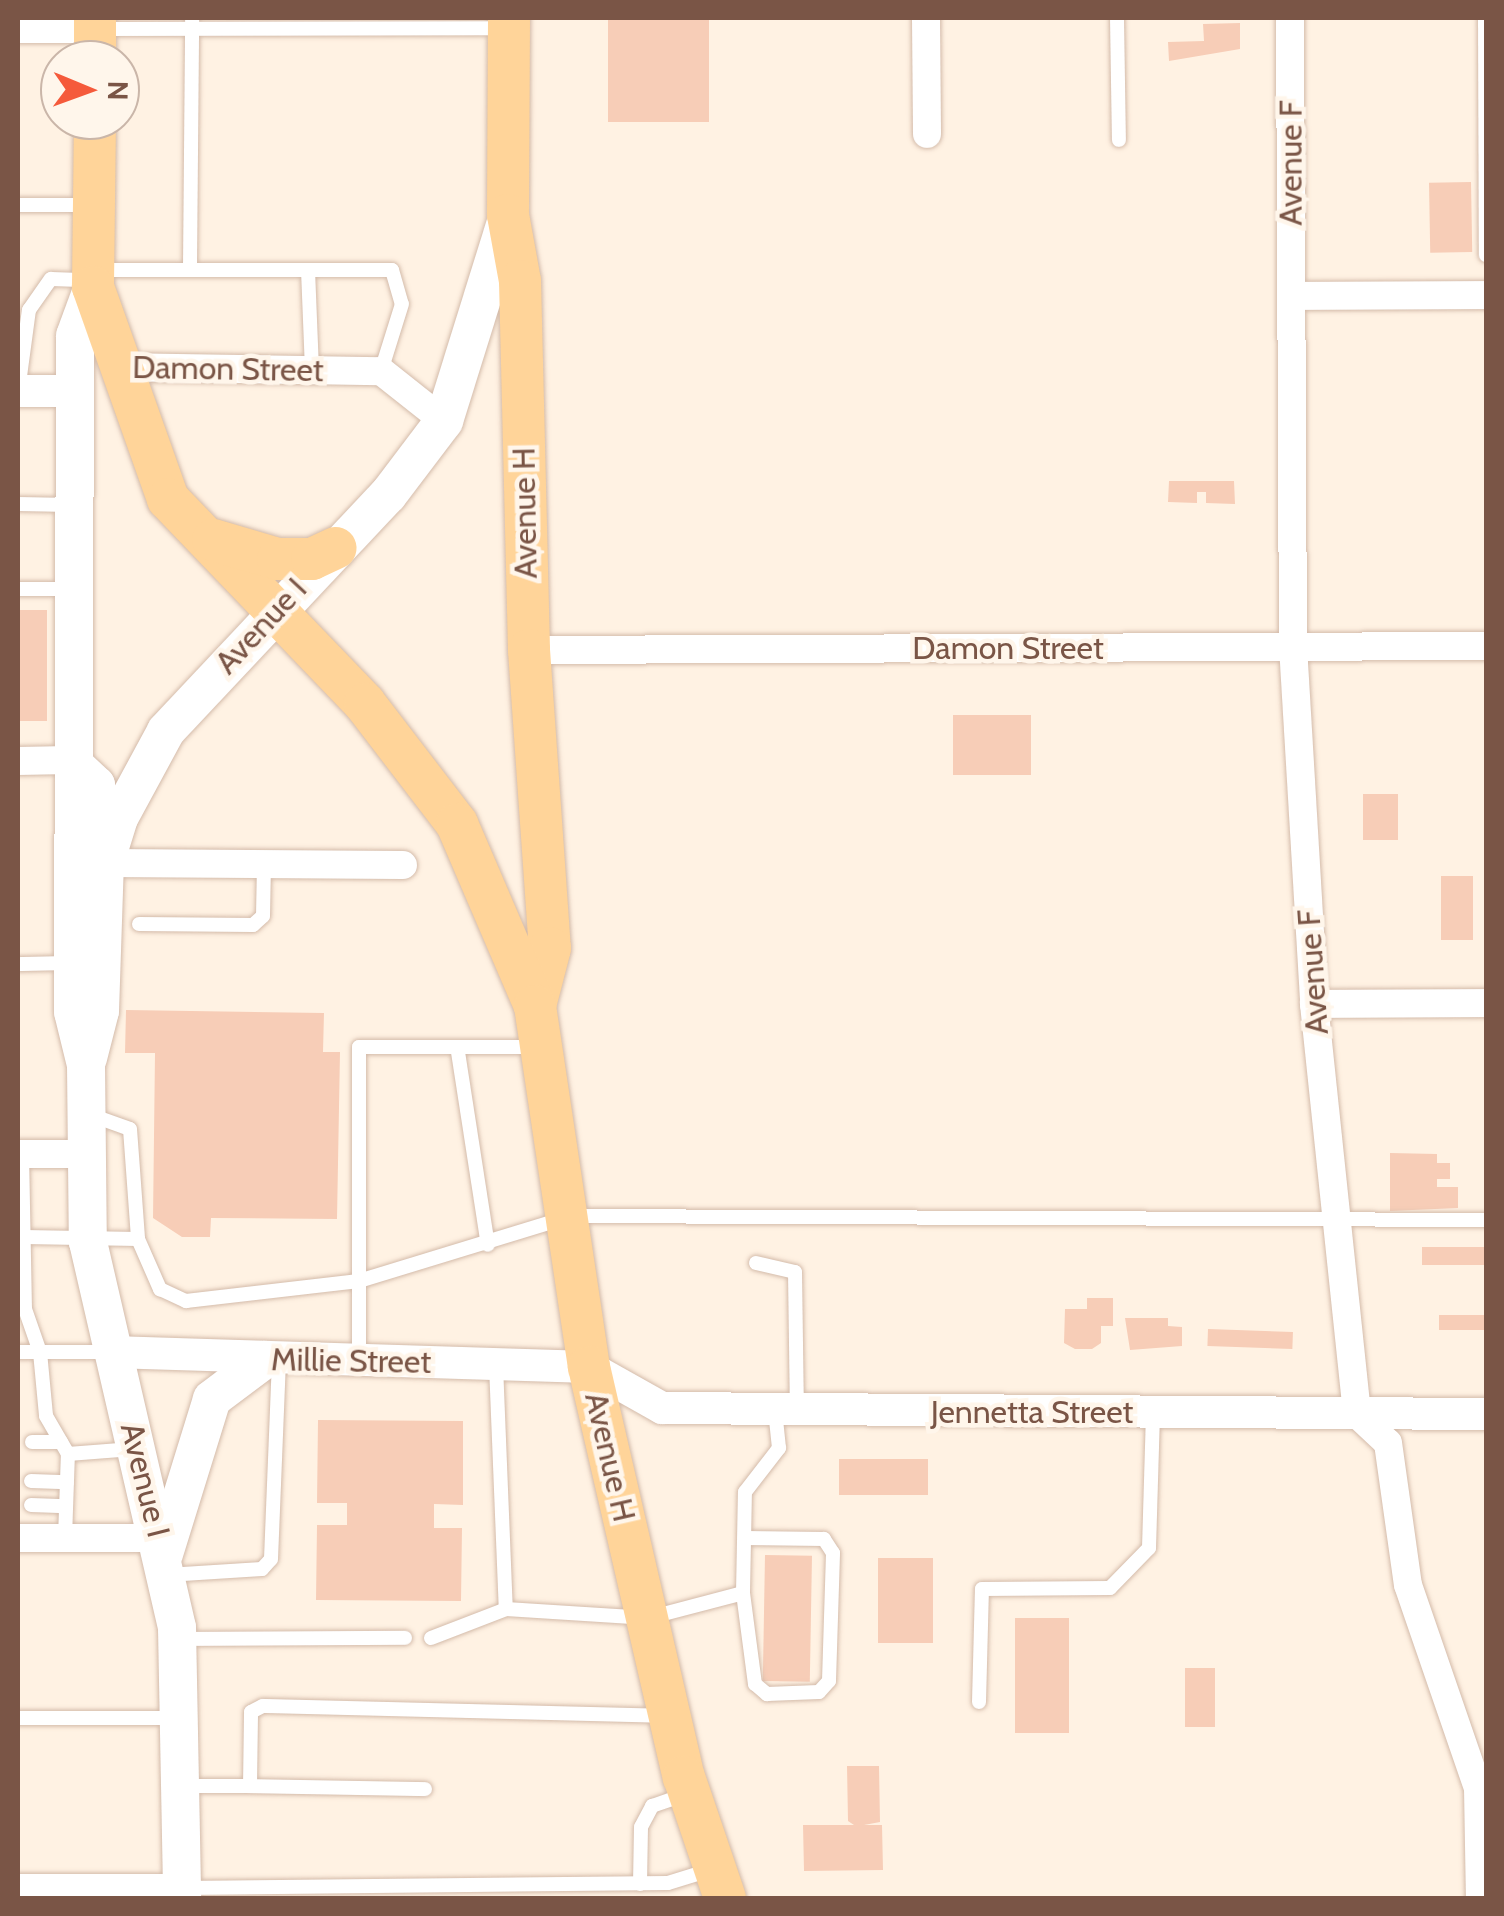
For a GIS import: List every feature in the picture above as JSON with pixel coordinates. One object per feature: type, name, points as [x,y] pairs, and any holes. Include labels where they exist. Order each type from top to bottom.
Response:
[{"type":"main road","name":"Avenue H","points":[[509,23],[508,216],[520,281],[529,650],[550,948],[537,1026]]},
{"type":"main road","name":"Avenue I","points":[[94,140],[94,279],[75,336],[69,760],[72,963],[86,1065],[88,1242],[163,1557],[178,1639],[182,1894]]},
{"type":"main road","name":"Avenue I","points":[[86,1065],[100,1011],[106,862],[118,818],[166,731],[276,608],[336,548],[444,421],[508,216]]},
{"type":"main road","name":"Avenue H","points":[[94,279],[115,368],[168,499],[276,608],[457,824],[537,1026],[572,1216],[589,1367],[690,1793],[720,1884]]},
{"type":"main road","points":[[196,528],[256,556],[312,559],[336,548]]},
{"type":"main road","points":[[69,760],[96,785],[106,862]]},
{"type":"main road","points":[[163,1557],[212,1399],[271,1360]]},
{"type":"street","points":[[926,18],[926,134]]},
{"type":"street","name":"Avenue F","points":[[1290,18],[1292,646],[1314,1004],[1357,1414]]},
{"type":"street","points":[[18,29],[95,35]]},
{"type":"street","points":[[1291,296],[1486,295]]},
{"type":"street","name":"Damon Street","points":[[115,368],[381,371]]},
{"type":"street","points":[[381,371],[444,421]]},
{"type":"street","points":[[18,392],[74,392]]},
{"type":"street","name":"Damon Street","points":[[529,650],[1486,646]]},
{"type":"street","points":[[18,761],[69,760]]},
{"type":"street","points":[[106,862],[404,865]]},
{"type":"street","points":[[1314,1004],[1486,1004]]},
{"type":"street","points":[[20,1154],[86,1154]]},
{"type":"street","name":"Millie Street","points":[[112,1352],[589,1367]]},
{"type":"street","name":"Jennetta Street","points":[[589,1367],[662,1408],[1486,1414]]},
{"type":"street","points":[[1357,1414],[1388,1443],[1408,1585],[1478,1788],[1480,1898]]},
{"type":"street","points":[[18,1538],[65,1538],[163,1557]]},
{"type":"street","points":[[18,1888],[182,1894]]},
{"type":"lane","points":[[1117,18],[1119,140]]},
{"type":"lane","points":[[1485,18],[1486,254]]},
{"type":"lane","points":[[95,35],[192,23],[509,23]]},
{"type":"lane","points":[[190,267],[192,23]]},
{"type":"lane","points":[[18,205],[94,205]]},
{"type":"lane","points":[[18,392],[28,310],[52,279],[94,279],[190,267],[392,270],[402,304],[381,371]]},
{"type":"lane","points":[[308,270],[312,370]]},
{"type":"lane","points":[[18,504],[74,505]]},
{"type":"lane","points":[[18,589],[74,588]]},
{"type":"lane","points":[[138,924],[253,926],[263,916],[264,864]]},
{"type":"lane","points":[[18,964],[72,963]]},
{"type":"lane","points":[[359,1360],[359,1047],[458,1052],[537,1026]]},
{"type":"lane","points":[[458,1052],[488,1245]]},
{"type":"lane","points":[[86,1113],[130,1129],[138,1239],[160,1288],[186,1301],[359,1281],[488,1245],[572,1216],[1486,1220]]},
{"type":"lane","points":[[20,1154],[25,1309],[40,1352],[38,1408],[64,1448],[65,1538]]},
{"type":"lane","points":[[24,1237],[88,1242],[138,1239]]},
{"type":"lane","points":[[745,1538],[824,1539],[833,1553],[829,1681],[819,1692],[767,1694],[755,1684],[743,1593],[745,1538],[750,1481],[779,1448],[786,1410],[795,1272],[756,1263]]},
{"type":"lane","points":[[18,1352],[112,1352]]},
{"type":"lane","points":[[163,1557],[262,1569],[271,1559],[271,1360]]},
{"type":"lane","points":[[496,1364],[506,1609]]},
{"type":"lane","points":[[979,1702],[982,1589],[1110,1588],[1149,1548],[1153,1413]]},
{"type":"lane","points":[[32,1442],[64,1448],[137,1449]]},
{"type":"lane","points":[[31,1481],[67,1482]]},
{"type":"lane","points":[[31,1505],[66,1506]]},
{"type":"lane","points":[[431,1638],[506,1609],[648,1618],[743,1593]]},
{"type":"lane","points":[[178,1639],[405,1638]]},
{"type":"lane","points":[[250,1786],[251,1712],[263,1706],[671,1716]]},
{"type":"lane","points":[[18,1718],[182,1718]]},
{"type":"lane","points":[[182,1786],[425,1789]]},
{"type":"lane","points":[[640,1884],[641,1827],[652,1806],[690,1793]]},
{"type":"lane","points":[[182,1894],[720,1884]]},
{"type":"building","points":[[608,18],[709,18],[709,122],[608,122]]},
{"type":"building","points":[[1240,23],[1240,49],[1169,61],[1168,42],[1204,41],[1203,24]]},
{"type":"building","points":[[1471,182],[1472,252],[1430,253],[1429,183]]},
{"type":"building","points":[[1169,481],[1234,481],[1235,504],[1206,503],[1206,492],[1197,492],[1197,503],[1168,502]]},
{"type":"building","points":[[18,610],[47,610],[47,721],[18,721]]},
{"type":"building","points":[[953,715],[1031,715],[1031,775],[953,775]]},
{"type":"building","points":[[1363,794],[1398,794],[1398,840],[1363,840]]},
{"type":"building","points":[[1441,876],[1473,876],[1473,940],[1441,940]]},
{"type":"building","points":[[126,1010],[324,1013],[323,1052],[340,1052],[337,1219],[211,1218],[210,1237],[182,1237],[153,1218],[155,1053],[125,1053]]},
{"type":"building","points":[[1390,1153],[1437,1154],[1437,1163],[1450,1163],[1450,1179],[1437,1179],[1437,1187],[1458,1187],[1458,1208],[1390,1211]]},
{"type":"building","points":[[1422,1247],[1486,1247],[1486,1265],[1422,1265]]},
{"type":"building","points":[[1087,1298],[1113,1298],[1113,1326],[1101,1326],[1101,1343],[1092,1349],[1075,1349],[1064,1343],[1065,1309],[1087,1309]]},
{"type":"building","points":[[1439,1315],[1486,1315],[1486,1330],[1439,1330]]},
{"type":"building","points":[[1125,1318],[1168,1318],[1168,1326],[1182,1327],[1182,1346],[1130,1350]]},
{"type":"building","points":[[1208,1329],[1293,1332],[1292,1349],[1207,1346]]},
{"type":"building","points":[[318,1420],[463,1421],[463,1505],[434,1504],[434,1528],[462,1528],[461,1601],[316,1600],[317,1525],[347,1525],[347,1503],[317,1503]]},
{"type":"building","points":[[839,1459],[928,1459],[928,1495],[839,1495]]},
{"type":"building","points":[[765,1555],[812,1556],[810,1682],[763,1681]]},
{"type":"building","points":[[878,1558],[933,1558],[933,1643],[878,1643]]},
{"type":"building","points":[[1015,1618],[1069,1618],[1069,1733],[1015,1733]]},
{"type":"building","points":[[1185,1668],[1215,1668],[1215,1727],[1185,1727]]},
{"type":"building","points":[[847,1766],[879,1766],[880,1822],[864,1825],[882,1825],[883,1870],[804,1871],[803,1825],[854,1825],[848,1821]]}]
